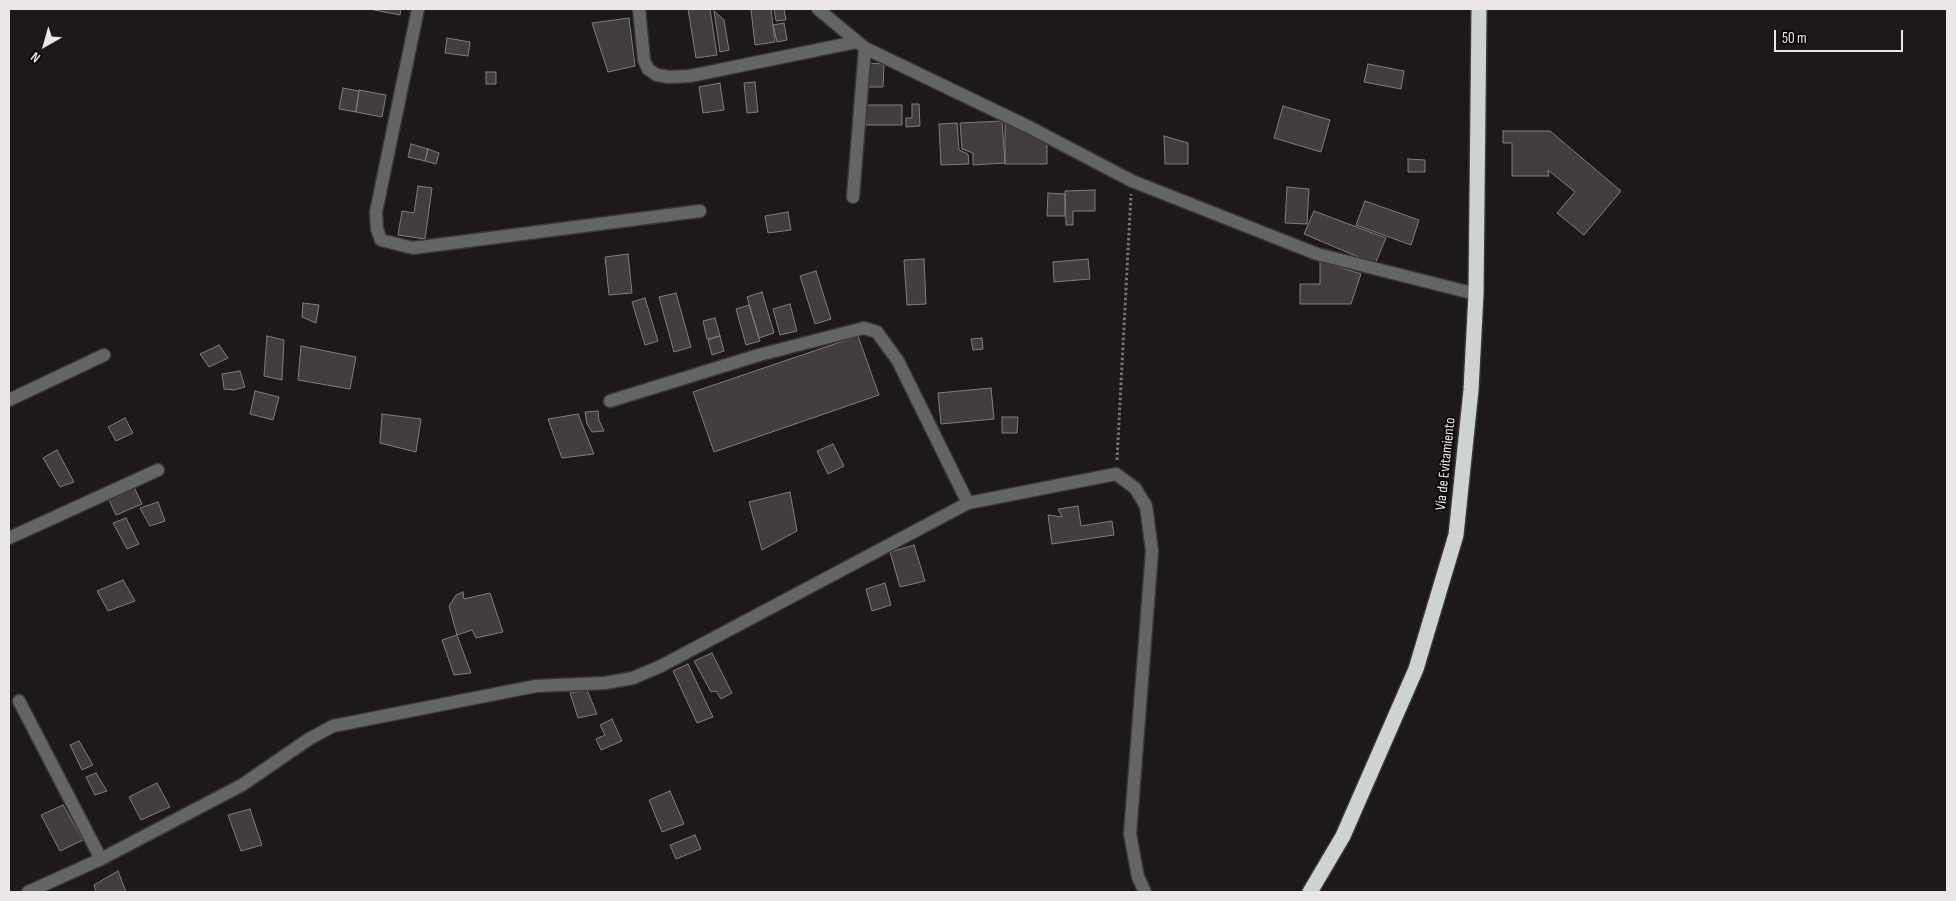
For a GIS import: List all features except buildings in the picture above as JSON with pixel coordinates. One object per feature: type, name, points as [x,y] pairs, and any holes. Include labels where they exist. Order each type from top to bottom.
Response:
[{"type":"highway","name":"Vía de Evitamiento","points":[[1310,892],[1343,836],[1416,669],[1456,535],[1471,390],[1476,294],[1479,9]]},
{"type":"street","points":[[418,9],[376,212],[377,229],[381,240],[413,248],[700,211]]},
{"type":"street","points":[[639,9],[644,60],[648,69],[658,75],[670,77],[690,76],[861,45]]},
{"type":"street","points":[[818,9],[861,45],[1029,127],[1132,181],[1318,254],[1476,294]]},
{"type":"street","points":[[853,196],[861,45]]},
{"type":"street","points":[[610,401],[759,355],[864,328],[877,332],[898,361],[968,503]]},
{"type":"street","points":[[9,400],[104,355]]},
{"type":"street","points":[[9,538],[158,470]]},
{"type":"street","points":[[28,892],[101,859],[242,785],[333,726],[536,686],[605,683],[633,678],[661,666],[968,503],[1116,474],[1135,488],[1146,506],[1152,551],[1130,834],[1138,877],[1145,892]]},
{"type":"street","points":[[19,701],[101,859]]},
{"type":"path","points":[[1116,474],[1132,181]]}]
